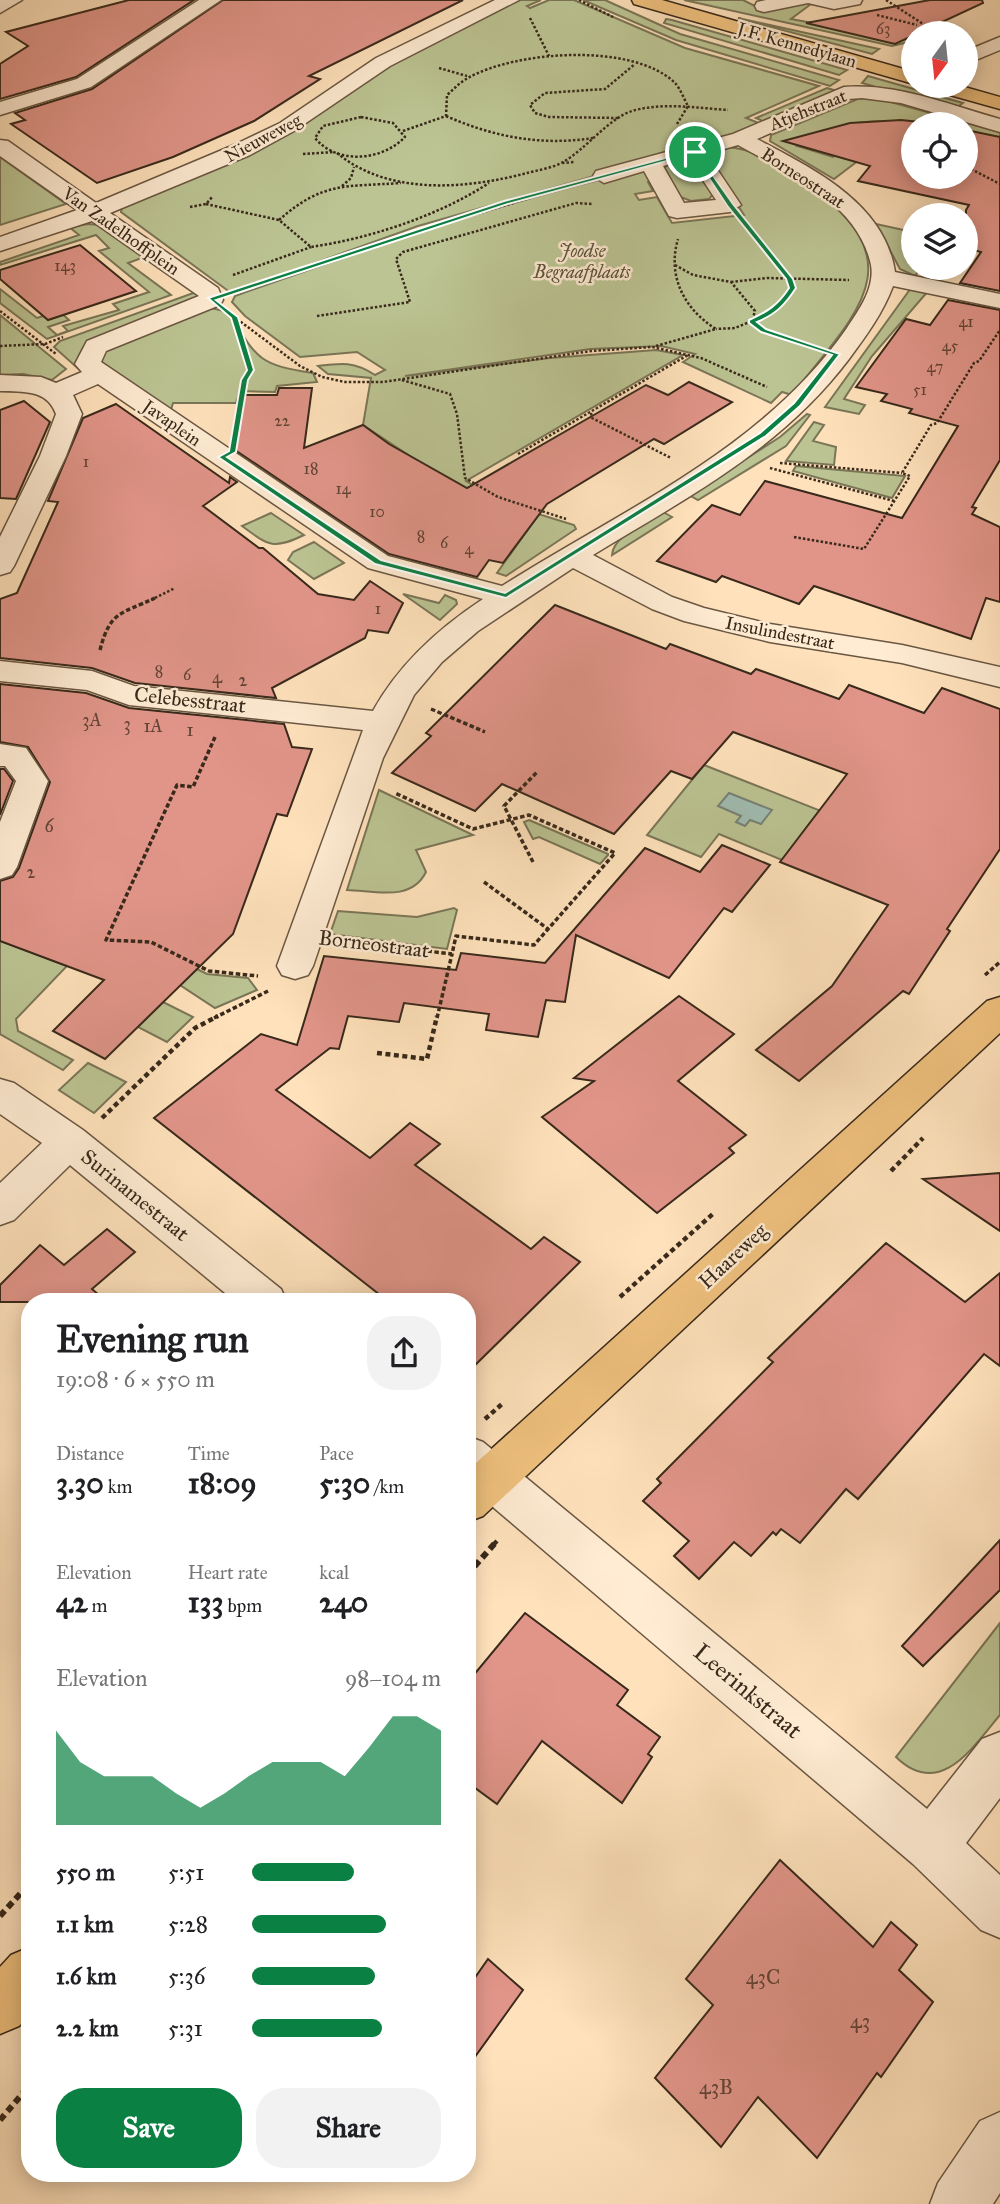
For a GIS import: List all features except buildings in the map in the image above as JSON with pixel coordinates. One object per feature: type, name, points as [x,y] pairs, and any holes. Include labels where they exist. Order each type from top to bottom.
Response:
[{"type":"main road","name":"J.F. Kennedylaan","points":[[641,0],[901,74]]},
{"type":"main road","points":[[978,97],[1000,103]]},
{"type":"main road","name":"Haareweg","points":[[476,1478],[1000,1011]]},
{"type":"main road","points":[[0,2007],[21,1984]]},
{"type":"street","points":[[0,7],[13,0]]},
{"type":"street","points":[[0,109],[84,83],[212,0]]},
{"type":"street","points":[[764,6],[801,0]]},
{"type":"street","points":[[815,0],[834,3],[853,0]]},
{"type":"street","name":"Nieuweweg","points":[[0,244],[94,212],[242,150],[287,127],[383,62],[518,4]]},
{"type":"street","points":[[978,53],[1000,43]]},
{"type":"street","name":"Atjehstraat","points":[[740,138],[844,93],[857,91],[885,94],[1000,126]]},
{"type":"street","name":"Borneostraat","points":[[293,973],[360,777],[382,722],[398,695],[440,648],[506,596],[763,435],[797,405],[867,317],[883,281],[881,256],[860,219],[846,205],[807,177],[740,138],[596,180]]},
{"type":"street","name":"Van Zadelhoffplein","points":[[0,146],[209,293],[211,300]]},
{"type":"street","points":[[651,164],[677,211],[730,205],[695,152]]},
{"type":"street","points":[[883,281],[916,282],[1000,301]]},
{"type":"street","points":[[55,393],[93,377],[88,358],[96,346],[211,300]]},
{"type":"street","name":"Javaplein","points":[[93,377],[222,457],[378,562],[506,596]]},
{"type":"street","points":[[0,383],[40,385],[64,400],[69,414],[54,447],[53,456],[0,566]]},
{"type":"street","name":"Insulindestraat","points":[[572,556],[650,597],[695,615],[770,634],[902,654],[1000,677]]},
{"type":"street","name":"Celebesstraat","points":[[0,671],[92,681],[129,695],[382,722]]},
{"type":"street","points":[[0,755],[15,755],[32,781],[0,867]]},
{"type":"street","name":"Surinamestraat","points":[[0,1094],[69,1141],[255,1293]]},
{"type":"street","points":[[0,1208],[69,1141]]},
{"type":"street","name":"Leerinkstraat","points":[[476,1478],[931,1846],[1000,1911]]},
{"type":"street","points":[[931,1846],[1000,1757]]},
{"type":"street","points":[[959,2204],[1000,2141]]},
{"type":"path","points":[[886,0],[912,16],[915,21]]},
{"type":"path","points":[[518,4],[549,56]]},
{"type":"path","points":[[446,116],[447,95],[461,81],[508,61],[549,56],[598,57],[635,64],[673,81],[686,97],[688,106],[677,124],[667,131]]},
{"type":"path","points":[[618,118],[549,117],[535,113],[530,105],[540,95],[558,91],[605,89],[635,64]]},
{"type":"path","points":[[206,204],[279,220],[311,247],[327,246],[450,203],[489,183],[562,163],[618,118],[640,109],[688,106],[723,109],[768,125]]},
{"type":"path","points":[[403,131],[446,116],[481,129],[534,141],[558,143],[594,137]]},
{"type":"path","points":[[375,118],[388,121],[403,131],[405,137],[401,143],[380,153],[337,153],[325,150],[314,138],[323,126],[333,121],[375,118]]},
{"type":"path","points":[[337,153],[354,167],[409,183]]},
{"type":"path","points":[[562,163],[596,180]]},
{"type":"path","points":[[342,186],[351,178],[354,167]]},
{"type":"path","points":[[978,173],[1000,184]]},
{"type":"path","points":[[211,300],[493,206],[596,180]]},
{"type":"path","points":[[317,316],[410,302],[396,259],[404,252],[576,202],[596,180]]},
{"type":"path","points":[[279,220],[303,199],[342,186],[489,183]]},
{"type":"path","points":[[222,457],[232,452],[244,380],[250,370],[234,317],[322,377],[354,382],[401,380],[418,374],[591,351],[652,347],[716,329],[735,328],[770,314],[783,303],[793,288],[790,279],[730,205]]},
{"type":"path","points":[[677,211],[679,238],[672,254],[674,264],[689,309],[698,320],[716,329]]},
{"type":"path","points":[[674,264],[693,275],[731,282],[790,279],[883,281]]},
{"type":"path","points":[[731,282],[755,311],[752,321]]},
{"type":"path","points":[[0,310],[93,377]]},
{"type":"path","points":[[752,321],[763,330],[837,354]]},
{"type":"path","points":[[902,473],[931,425],[937,423],[974,363],[979,361],[1000,330]]},
{"type":"path","points":[[0,346],[45,344]]},
{"type":"path","points":[[652,347],[688,354],[751,379],[797,405]]},
{"type":"path","points":[[519,454],[688,354]]},
{"type":"path","points":[[401,380],[450,394],[459,410],[461,463],[466,478],[498,497],[575,522],[602,537]]},
{"type":"path","points":[[591,413],[592,418],[680,463]]},
{"type":"path","points":[[769,462],[902,473],[910,476],[864,549],[794,537]]},
{"type":"path","points":[[763,466],[894,501]]},
{"type":"path","points":[[92,681],[107,624],[113,618],[175,588]]},
{"type":"path","points":[[398,695],[485,732]]},
{"type":"path","points":[[229,705],[193,787],[177,785],[106,940],[152,942],[209,971],[293,973]]},
{"type":"path","points":[[533,862],[504,806],[538,771]]},
{"type":"path","name":"Borneostraat","points":[[305,936],[452,954],[456,936],[534,945],[615,853],[529,815],[473,829],[360,777]]},
{"type":"path","points":[[484,882],[548,929]]},
{"type":"path","points":[[377,1053],[427,1059],[452,954]]},
{"type":"path","points":[[69,1141],[102,1118],[195,1028],[293,973]]},
{"type":"path","points":[[0,1916],[21,1893]]},
{"type":"path","points":[[0,2120],[21,2096]]},
{"type":"green space","points":[[520,0],[541,0],[527,6],[530,8],[549,0],[574,0],[685,48],[819,86],[746,118],[761,124],[710,143],[418,226],[231,293],[121,212],[122,206],[223,158],[419,49]]},
{"type":"green space","points":[[583,0],[605,0],[680,34],[839,80],[830,86],[676,40]]},
{"type":"green space","points":[[684,0],[743,0],[763,10],[806,2],[827,7],[811,4],[791,19],[861,32],[901,34],[901,44],[892,46]]},
{"type":"green space","points":[[738,18],[879,49],[872,54]]},
{"type":"green space","points":[[666,19],[847,70],[839,75],[664,23]]},
{"type":"green space","points":[[868,76],[901,85],[901,94],[862,83]]},
{"type":"green space","points":[[827,88],[837,91],[765,122],[756,118]]},
{"type":"green space","points":[[860,98],[876,98],[927,112],[901,112],[901,121],[837,127],[817,134],[797,146],[833,157],[847,148],[867,154],[834,179],[770,141],[771,135]]},
{"type":"green space","points":[[916,98],[945,98],[963,103],[955,109]]},
{"type":"green space","points":[[978,126],[1000,132],[1000,146],[978,136]]},
{"type":"green space","name":"Joodse Begraafplaats","points":[[726,147],[749,151],[772,162],[812,188],[844,216],[862,242],[868,267],[864,292],[852,316],[792,395],[782,392],[771,403],[683,362],[695,354],[661,346],[590,349],[405,376],[550,358],[656,350],[683,355],[466,481],[506,504],[574,525],[576,529],[506,576],[497,573],[533,522],[490,509],[363,425],[371,378],[328,374],[318,366],[347,364],[375,375],[385,370],[357,352],[300,357],[245,316],[232,302],[235,296],[438,226],[541,195],[646,169],[653,180],[648,182],[653,191],[635,194],[639,200],[657,197],[672,223],[744,215],[708,160],[712,152]]},
{"type":"green space","points":[[0,157],[66,204],[0,225]]},
{"type":"green space","points":[[691,159],[713,194],[709,199],[691,201],[678,196],[663,170],[668,164]]},
{"type":"green space","points":[[876,224],[901,229],[900,269]]},
{"type":"green space","points":[[100,225],[147,256],[128,263],[171,295],[47,339],[0,303],[0,289],[37,318],[59,311],[69,320],[48,327],[57,335],[68,331],[63,326],[119,310],[113,304],[149,292],[99,251],[109,248],[96,235],[0,265],[0,262],[79,235],[69,227]]},
{"type":"green space","points":[[911,288],[929,290],[872,356],[844,399],[865,405],[859,414],[825,407]]},
{"type":"green space","points":[[196,292],[199,299],[83,348],[79,356],[83,373],[54,347],[60,341]]},
{"type":"green space","points":[[206,307],[229,312],[260,357],[280,367],[313,373],[317,382],[277,386],[275,392],[240,391],[236,403],[173,403],[170,413],[100,363],[102,353],[114,344]]},
{"type":"green space","points":[[0,315],[66,369],[52,380],[23,374],[0,375]]},
{"type":"green space","points":[[807,414],[810,415],[786,446],[698,500],[689,495],[780,437]]},
{"type":"green space","points":[[814,422],[824,425],[813,441],[836,447],[834,465],[786,461]]},
{"type":"green space","points":[[796,466],[905,476],[892,498],[793,471]]},
{"type":"green space","points":[[663,512],[672,517],[612,555],[618,541],[625,535]]},
{"type":"green space","points":[[271,513],[304,535],[285,543],[272,544],[242,526]]},
{"type":"green space","points":[[314,542],[344,563],[314,579],[288,560],[293,552]]},
{"type":"green space","points":[[403,594],[439,603],[445,595],[456,600],[457,604],[440,620]]},
{"type":"green space","points":[[704,765],[844,820],[841,823],[817,814],[782,860],[719,834],[701,857],[647,835]]},
{"type":"green space","points":[[379,790],[473,835],[416,850],[426,872],[411,888],[392,893],[347,890]]},
{"type":"green space","points":[[529,820],[608,855],[600,864],[539,837],[533,839],[524,822]]},
{"type":"green space","points":[[454,908],[457,910],[447,949],[330,934],[338,911],[417,917]]},
{"type":"green space","points":[[0,941],[67,966],[16,1019],[18,1031],[73,1060],[63,1070],[0,1034]]},
{"type":"green space","points":[[197,969],[207,974],[248,978],[257,990],[215,1008],[180,985]]},
{"type":"green space","points":[[163,1002],[193,1017],[167,1042],[138,1027]]},
{"type":"green space","points":[[88,1063],[126,1082],[94,1113],[59,1090]]},
{"type":"green space","points":[[1000,1623],[1000,1715],[967,1754],[954,1764],[941,1771],[927,1773],[912,1769],[896,1757]]},
{"type":"shaded area","points":[[729,793],[772,810],[761,824],[750,820],[745,826],[736,822],[741,816],[718,806]]},
{"type":"route","points":[[695,152],[730,205],[790,279],[793,288],[783,303],[770,314],[752,321],[763,330],[837,354],[797,405],[763,435],[506,596],[378,562],[222,457],[232,452],[244,380],[250,370],[249,358],[235,327],[234,317],[211,300],[506,202],[695,152]]}]
